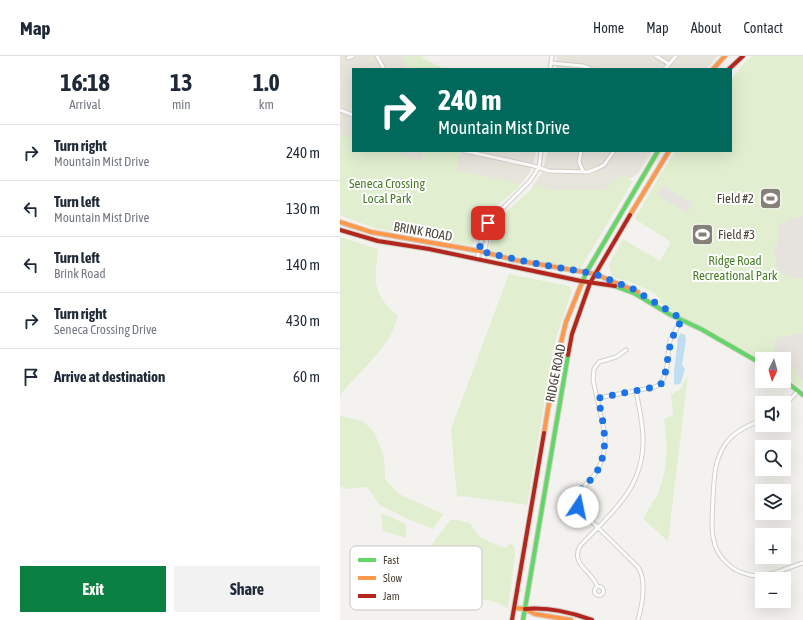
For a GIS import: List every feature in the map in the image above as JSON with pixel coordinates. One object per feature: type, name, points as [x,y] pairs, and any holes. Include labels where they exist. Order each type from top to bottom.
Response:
[{"type":"main road","points":[[713,68],[725,56]]},
{"type":"main road","points":[[730,68],[743,56]]},
{"type":"main road","name":"RIDGE ROAD","points":[[512,620],[555,367],[562,337],[586,273],[657,152]]},
{"type":"main road","name":"RIDGE ROAD","points":[[523,620],[559,402],[572,334],[590,283],[668,152]]},
{"type":"main road","name":"BRINK ROAD","points":[[340,222],[371,232],[485,252],[522,261],[595,274],[633,289],[682,319],[755,360]]},
{"type":"main road","name":"BRINK ROAD","points":[[340,230],[378,241],[429,249],[590,283],[615,286],[634,293],[669,314],[682,319]]},
{"type":"main road","points":[[791,386],[803,395]]},
{"type":"main road","points":[[514,608],[535,608],[570,612],[592,620]]},
{"type":"main road","points":[[525,609],[534,614],[571,620]]},
{"type":"street","points":[[348,58],[353,56]]},
{"type":"street","points":[[378,56],[384,68]]},
{"type":"street","points":[[550,68],[552,56]]},
{"type":"street","points":[[656,56],[669,64]]},
{"type":"street","points":[[666,68],[676,56]]},
{"type":"street","points":[[551,63],[583,66],[589,68]]},
{"type":"street","points":[[340,110],[352,115]]},
{"type":"street","points":[[470,152],[552,171],[583,172],[592,171],[601,167],[607,162],[613,152]]},
{"type":"street","points":[[477,260],[483,232],[488,223],[525,187],[539,167],[542,152]]},
{"type":"street","points":[[581,152],[579,162],[583,172]]},
{"type":"street","points":[[483,261],[489,228],[495,215]]},
{"type":"street","points":[[598,398],[655,387],[663,381],[671,340],[682,319]]},
{"type":"street","points":[[626,350],[616,357],[599,362],[594,369],[594,380],[606,441],[597,472],[578,493],[577,502],[581,511],[642,572],[643,589],[638,620]]},
{"type":"street","points":[[597,586],[594,578],[578,562],[577,556],[580,546],[627,496],[638,472],[642,458],[643,439],[636,391]]},
{"type":"street","points":[[791,398],[798,391]]},
{"type":"street","points":[[755,424],[738,432],[730,439],[720,454],[715,472],[712,527],[716,550],[724,561],[739,572],[749,575],[767,575],[803,563]]},
{"type":"shaded area","points":[[340,56],[401,56],[407,68],[352,68],[352,142],[340,138]]},
{"type":"shaded area","points":[[557,56],[718,56],[707,68],[556,68]]},
{"type":"shaded area","points":[[383,152],[429,152],[425,165]]},
{"type":"shaded area","points":[[451,152],[536,152],[529,174],[520,185],[454,171]]},
{"type":"shaded area","points":[[548,152],[651,152],[638,174],[603,194],[555,194],[531,189],[542,172]]},
{"type":"shaded area","points":[[663,186],[693,204],[687,213],[657,195]]},
{"type":"shaded area","points":[[803,216],[803,277],[796,279],[795,276],[794,278],[779,272],[778,268],[776,267],[776,259],[779,258],[775,257],[774,246],[777,245],[779,234],[777,233],[780,224],[783,222],[787,223],[787,220]]},
{"type":"shaded area","points":[[803,333],[803,380],[796,374],[797,371],[791,367],[791,352],[776,352],[774,342],[776,341],[776,338]]},
{"type":"green space","points":[[401,56],[423,56],[423,58],[442,68],[407,68]]},
{"type":"green space","name":"Ridge Road Recreational Park","points":[[753,56],[803,56],[803,390],[791,381],[791,352],[755,352],[755,356],[698,325],[697,328],[659,302],[661,298],[655,294],[644,288],[612,277],[609,264],[623,239],[660,261],[671,242],[635,219],[661,173],[675,152],[732,152],[732,79],[745,62]]},
{"type":"green space","name":"Seneca Crossing Local Park","points":[[340,134],[352,139],[352,152],[391,152],[421,161],[423,152],[460,152],[456,170],[521,184],[485,216],[476,233],[473,245],[471,246],[374,228],[340,215]]},
{"type":"green space","points":[[623,174],[633,181],[580,269],[535,261],[489,250],[493,231],[498,220],[535,185],[554,190],[604,190]]},
{"type":"green space","points":[[340,237],[378,249],[376,278],[379,293],[389,308],[398,316],[392,333],[387,341],[340,395]]},
{"type":"green space","points":[[509,274],[569,286],[572,291],[555,341],[527,505],[463,496],[457,497],[451,429]]},
{"type":"green space","points":[[688,375],[668,541],[643,519],[661,486],[666,457],[664,419],[673,415],[671,395],[680,389]]},
{"type":"green space","points":[[340,416],[363,421],[374,432],[384,456],[385,479],[399,494],[443,514],[433,529],[380,505],[367,487],[346,489],[340,486]]},
{"type":"green space","points":[[381,513],[406,524],[406,538],[383,531]]},
{"type":"green space","points":[[450,520],[458,520],[470,523],[479,537],[505,548],[510,544],[514,546],[515,554],[508,609],[497,602],[482,600],[482,546],[431,546]]},
{"type":"water","points":[[681,333],[685,335],[686,340],[682,365],[685,369],[681,383],[676,385],[674,383],[674,372],[678,338]]},
{"type":"traffic: fast","points":[[581,285],[586,273],[657,152]]},
{"type":"traffic: fast","points":[[615,286],[634,293],[669,314],[701,329],[755,360]]},
{"type":"traffic: fast","points":[[523,620],[568,355]]},
{"type":"traffic: fast","points":[[791,386],[803,395]]},
{"type":"traffic: slow","points":[[714,68],[725,56]]},
{"type":"traffic: slow","points":[[630,215],[668,152]]},
{"type":"traffic: slow","points":[[340,222],[371,232],[479,251],[515,260],[595,274],[638,292]]},
{"type":"traffic: slow","points":[[544,433],[555,367],[566,322],[581,285]]},
{"type":"traffic: slow","points":[[515,608],[525,609],[535,614],[571,620]]},
{"type":"traffic: jam","points":[[730,68],[743,56]]},
{"type":"traffic: jam","points":[[568,355],[572,334],[590,283],[630,215]]},
{"type":"traffic: jam","points":[[340,230],[378,241],[429,249],[581,281],[615,286]]},
{"type":"traffic: jam","points":[[512,620],[544,433]]},
{"type":"traffic: jam","points":[[525,609],[559,611],[592,620]]},
{"type":"place","name":"Field #2","points":[[770,198]]},
{"type":"place","name":"Field #3","points":[[703,234]]},
{"type":"route","points":[[488,223],[483,232],[479,251],[554,268],[595,274],[633,289],[682,319],[671,340],[665,374],[661,384],[655,387],[598,398],[606,441],[600,466],[597,472],[578,493],[578,507]]}]
